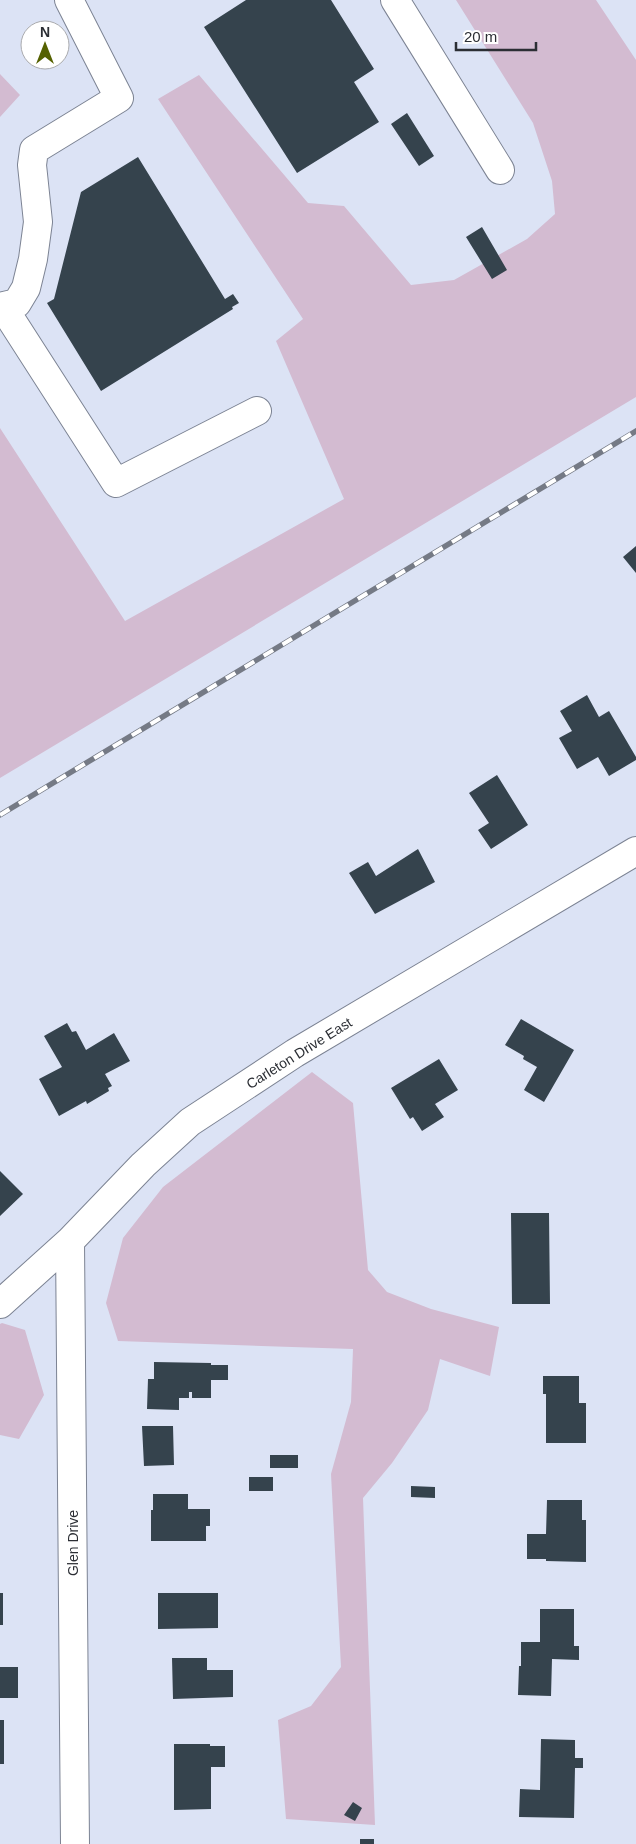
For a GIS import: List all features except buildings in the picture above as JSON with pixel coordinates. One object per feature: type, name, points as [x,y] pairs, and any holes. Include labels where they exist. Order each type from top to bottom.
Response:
[{"type":"street","points":[[69,0],[119,98],[34,150],[32,165],[38,222],[33,259],[26,288],[17,303],[2,306],[116,483],[256,411]]},
{"type":"street","points":[[395,0],[500,170]]},
{"type":"street","name":"Carleton Drive East","points":[[0,1304],[70,1241],[143,1165],[190,1122],[295,1053],[634,860]]},
{"type":"street","name":"Glen Drive","points":[[70,1241],[75,1844]]},
{"type":"shaded area","points":[[456,0],[596,0],[636,60],[636,397],[0,778],[0,428],[125,621],[344,499],[276,341],[303,319],[158,99],[199,75],[308,203],[344,206],[411,285],[454,280],[527,239],[555,214],[552,181],[533,123]]},
{"type":"shaded area","points":[[0,74],[20,95],[0,117]]},
{"type":"shaded area","points":[[312,1072],[353,1103],[368,1270],[387,1292],[431,1309],[499,1327],[490,1376],[440,1359],[428,1410],[392,1463],[363,1498],[375,1825],[286,1819],[278,1720],[311,1706],[341,1667],[331,1474],[351,1402],[353,1349],[118,1341],[106,1303],[123,1238],[163,1187]]},
{"type":"shaded area","points":[[0,1324],[25,1330],[44,1395],[19,1439],[0,1435]]},
{"type":"railway","points":[[0,815],[636,431]]}]
